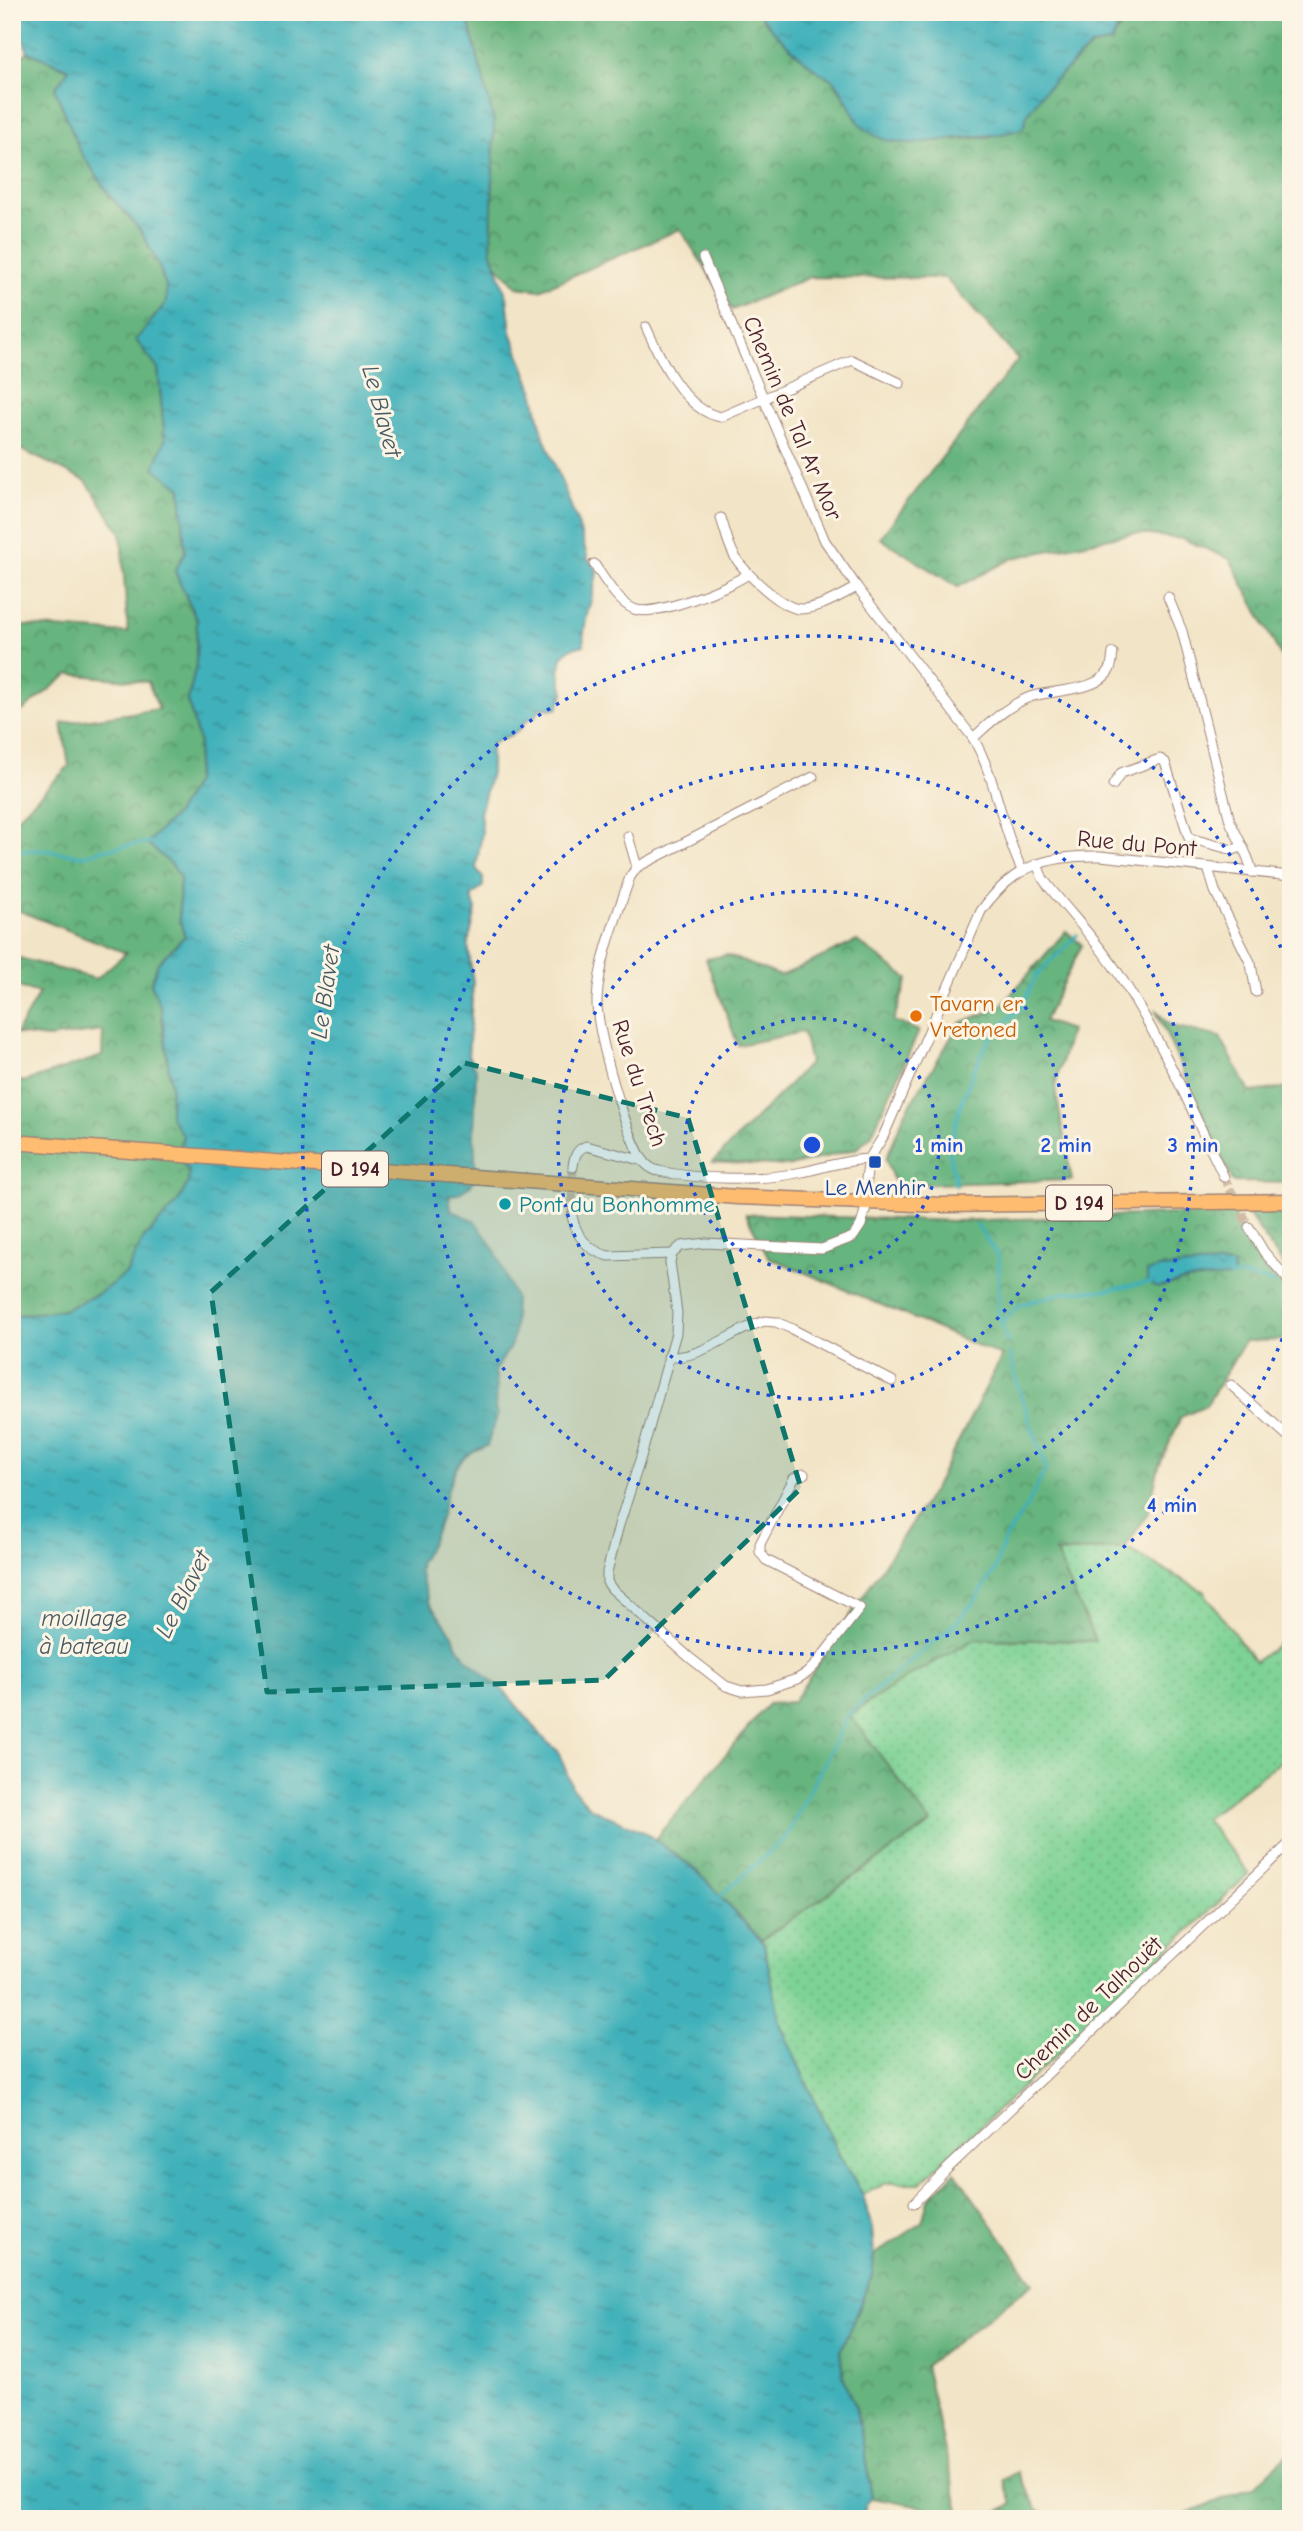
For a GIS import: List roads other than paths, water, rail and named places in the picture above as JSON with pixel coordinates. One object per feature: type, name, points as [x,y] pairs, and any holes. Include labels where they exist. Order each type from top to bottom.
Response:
[{"type":"main road","name":"D 194","points":[[12,1142],[737,1197],[867,1203],[957,1205],[1291,1201]]},
{"type":"main road","name":"D 194","points":[[12,1149],[137,1152]]},
{"type":"street","name":"Chemin de Tal Ar Mor","points":[[704,258],[817,526],[857,587],[973,738],[985,758],[1011,847],[1022,870]]},
{"type":"street","points":[[646,327],[662,362],[677,385],[708,413],[721,417],[852,360],[900,383]]},
{"type":"street","points":[[721,518],[733,554],[748,574],[787,606],[809,608],[857,587]]},
{"type":"street","points":[[594,564],[629,607],[640,611],[656,610],[690,600],[722,588],[748,574]]},
{"type":"street","points":[[1168,597],[1182,631],[1230,821],[1241,847],[1250,859],[1252,872]]},
{"type":"street","points":[[973,738],[1010,706],[1030,697],[1100,681],[1110,670],[1113,653]]},
{"type":"street","points":[[1112,785],[1121,773],[1160,759],[1165,762],[1189,838],[1233,850],[1241,847]]},
{"type":"street","points":[[628,836],[637,867],[813,777]]},
{"type":"street","name":"Rue du Pont","points":[[867,1203],[869,1159],[894,1114],[981,911],[995,891],[1022,870],[1052,858],[1070,855],[1291,876]]},
{"type":"street","points":[[1037,864],[1049,886],[1119,973],[1164,1053],[1224,1177]]},
{"type":"street","name":"Rue du Trech","points":[[637,867],[629,877],[606,953],[597,1000],[601,1035],[612,1075],[634,1144],[644,1161],[656,1171],[740,1178],[782,1175],[853,1159],[869,1159]]},
{"type":"street","points":[[1208,868],[1216,891],[1251,964],[1256,992]]},
{"type":"street","points":[[573,1167],[576,1154],[580,1148],[586,1146],[644,1161]]},
{"type":"street","points":[[804,1474],[794,1478],[761,1544],[760,1552],[766,1560],[860,1608],[816,1664],[797,1679],[767,1689],[742,1690],[726,1686],[607,1582],[607,1572],[676,1333],[677,1313],[670,1262],[672,1254],[681,1246],[706,1243],[822,1249],[853,1237],[861,1225],[867,1203]]},
{"type":"street","points":[[572,1216],[582,1241],[598,1253],[623,1257],[672,1254]]},
{"type":"street","points":[[1249,1227],[1264,1252],[1291,1283]]},
{"type":"street","points":[[668,1357],[681,1357],[701,1350],[755,1324],[776,1322],[892,1381]]},
{"type":"street","points":[[1231,1385],[1291,1439]]},
{"type":"street","name":"Chemin de Talhouët","points":[[914,2203],[954,2161],[1291,1842]]},
{"type":"water","points":[[12,12],[466,12],[494,121],[491,250],[507,297],[511,332],[533,390],[542,432],[578,524],[588,559],[597,570],[585,626],[584,645],[570,649],[562,657],[559,672],[564,693],[557,709],[540,708],[536,716],[528,719],[517,732],[491,744],[491,773],[480,813],[482,832],[476,868],[483,878],[483,886],[471,897],[476,909],[468,945],[473,984],[468,1056],[476,1069],[476,1176],[471,1185],[458,1194],[449,1195],[451,1210],[475,1221],[495,1250],[515,1299],[514,1334],[510,1347],[495,1371],[495,1410],[498,1413],[487,1446],[475,1450],[458,1465],[449,1485],[436,1531],[418,1568],[430,1604],[453,1635],[456,1644],[468,1660],[507,1694],[546,1741],[558,1751],[573,1789],[591,1808],[646,1833],[697,1871],[764,1944],[781,2026],[840,2157],[863,2195],[872,2229],[872,2276],[840,2352],[843,2376],[855,2405],[872,2498],[866,2504],[863,2519],[12,2519],[12,1316],[64,1310],[98,1294],[126,1274],[144,1238],[177,1204],[188,1183],[189,1171],[183,1164],[180,1151],[183,1136],[170,1116],[171,1086],[161,1008],[151,984],[158,963],[185,936],[179,918],[180,877],[172,865],[147,843],[177,813],[195,782],[199,742],[188,701],[196,665],[197,621],[175,571],[185,552],[181,488],[154,468],[165,440],[158,369],[136,340],[166,303],[166,286],[141,231],[110,196],[80,151],[55,89],[69,69],[28,52]]},
{"type":"water","points":[[757,12],[1142,12],[1122,18],[1111,43],[1091,46],[1044,91],[1028,113],[1023,128],[999,134],[900,143],[888,141],[866,130],[856,119],[838,85],[795,52]]},
{"type":"water","points":[[1232,1265],[1234,1274],[1231,1277],[1186,1280],[1157,1288],[1147,1281],[1147,1272],[1159,1268]]},
{"type":"waterway","points":[[12,847],[18,851],[43,850],[83,856],[101,850],[150,842]]},
{"type":"waterway","points":[[956,1185],[949,1152],[959,1109],[975,1068],[994,1031],[1020,1009],[1037,975],[1077,935]]},
{"type":"waterway","points":[[977,1225],[999,1258],[998,1309],[1007,1342]]},
{"type":"waterway","points":[[1229,1276],[1246,1276],[1275,1283]]},
{"type":"waterway","points":[[1002,1322],[1019,1305],[1066,1292],[1105,1290],[1152,1282]]},
{"type":"waterway","points":[[719,1897],[786,1837],[850,1712],[955,1624],[977,1598],[995,1569],[1004,1541],[1027,1506],[1046,1468],[1019,1390],[1010,1354]]},
{"type":"tunnel","points":[[572,1216],[573,1167]]},
{"type":"tunnel","points":[[1224,1177],[1249,1227]]},
{"type":"place","name":"Tavarn er Vretoned","points":[[916,1016]]},
{"type":"place","name":"Le Menhir","points":[[875,1162]]},
{"type":"place","name":"Pont du Bonhomme","points":[[505,1204]]},
{"type":"water label","name":"Le Blavet","points":[[382,411]]},
{"type":"water label","name":"Le Blavet","points":[[325,992]]},
{"type":"water label","name":"Le Blavet","points":[[183,1594]]},
{"type":"water label","name":"moillage à bateau","points":[[84,1632]]}]
